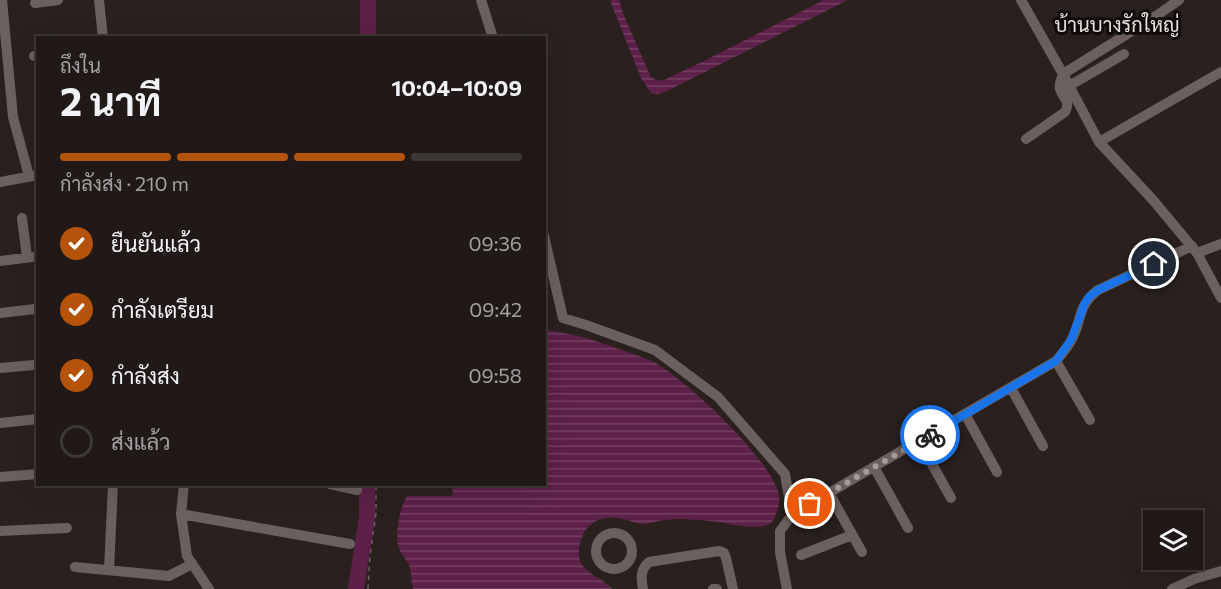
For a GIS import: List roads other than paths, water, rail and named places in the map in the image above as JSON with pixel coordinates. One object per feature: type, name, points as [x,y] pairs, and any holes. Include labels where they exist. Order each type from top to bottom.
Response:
[{"type":"street","points":[[0,182],[33,176],[13,117],[4,60],[2,0]]},
{"type":"street","points":[[35,3],[57,0]]},
{"type":"street","points":[[99,0],[104,36]]},
{"type":"street","points":[[481,0],[492,36]]},
{"type":"street","points":[[1021,0],[1099,142],[1153,200],[1195,250],[1221,298]]},
{"type":"street","points":[[1026,139],[1065,112],[1068,107],[1059,84],[1063,74],[1179,0]]},
{"type":"street","points":[[1069,86],[1124,54]]},
{"type":"street","points":[[1099,142],[1221,72]]},
{"type":"street","points":[[0,118],[13,117]]},
{"type":"street","points":[[0,261],[30,257],[22,218]]},
{"type":"street","points":[[810,504],[1056,361],[1071,340],[1085,303],[1098,290],[1195,250],[1221,244]]},
{"type":"street","points":[[546,245],[563,318],[655,350],[718,397],[785,474],[792,515],[780,531],[780,552],[787,589]]},
{"type":"street","points":[[0,313],[35,309]]},
{"type":"street","points":[[1056,361],[1089,420]]},
{"type":"street","points":[[0,368],[34,365]]},
{"type":"street","points":[[1011,388],[1043,446]]},
{"type":"street","points":[[965,414],[997,472]]},
{"type":"street","points":[[0,423],[36,418]]},
{"type":"street","points":[[919,441],[951,498]]},
{"type":"street","points":[[874,467],[908,528]]},
{"type":"street","points":[[0,477],[36,474]]},
{"type":"street","points":[[109,570],[113,486]]},
{"type":"street","points":[[184,486],[181,514],[187,556],[209,589]]},
{"type":"street","points":[[339,486],[357,490]]},
{"type":"street","points":[[829,493],[862,552]]},
{"type":"street","points":[[181,514],[350,544]]},
{"type":"street","points":[[0,531],[67,528]]},
{"type":"street","points":[[801,555],[852,535]]},
{"type":"street","points":[[643,589],[642,571],[649,562],[719,551],[724,553],[726,558],[733,589]]},
{"type":"street","points":[[631,558],[645,565]]},
{"type":"street","points":[[75,567],[169,576],[192,564]]},
{"type":"street","points":[[1173,589],[1194,579],[1221,571]]},
{"type":"waterway","points":[[368,0],[368,36]]},
{"type":"waterway","points":[[356,589],[367,517],[367,486]]},
{"type":"district","name":"บ้านบางรักใหญ่","points":[[1117,25]]}]
